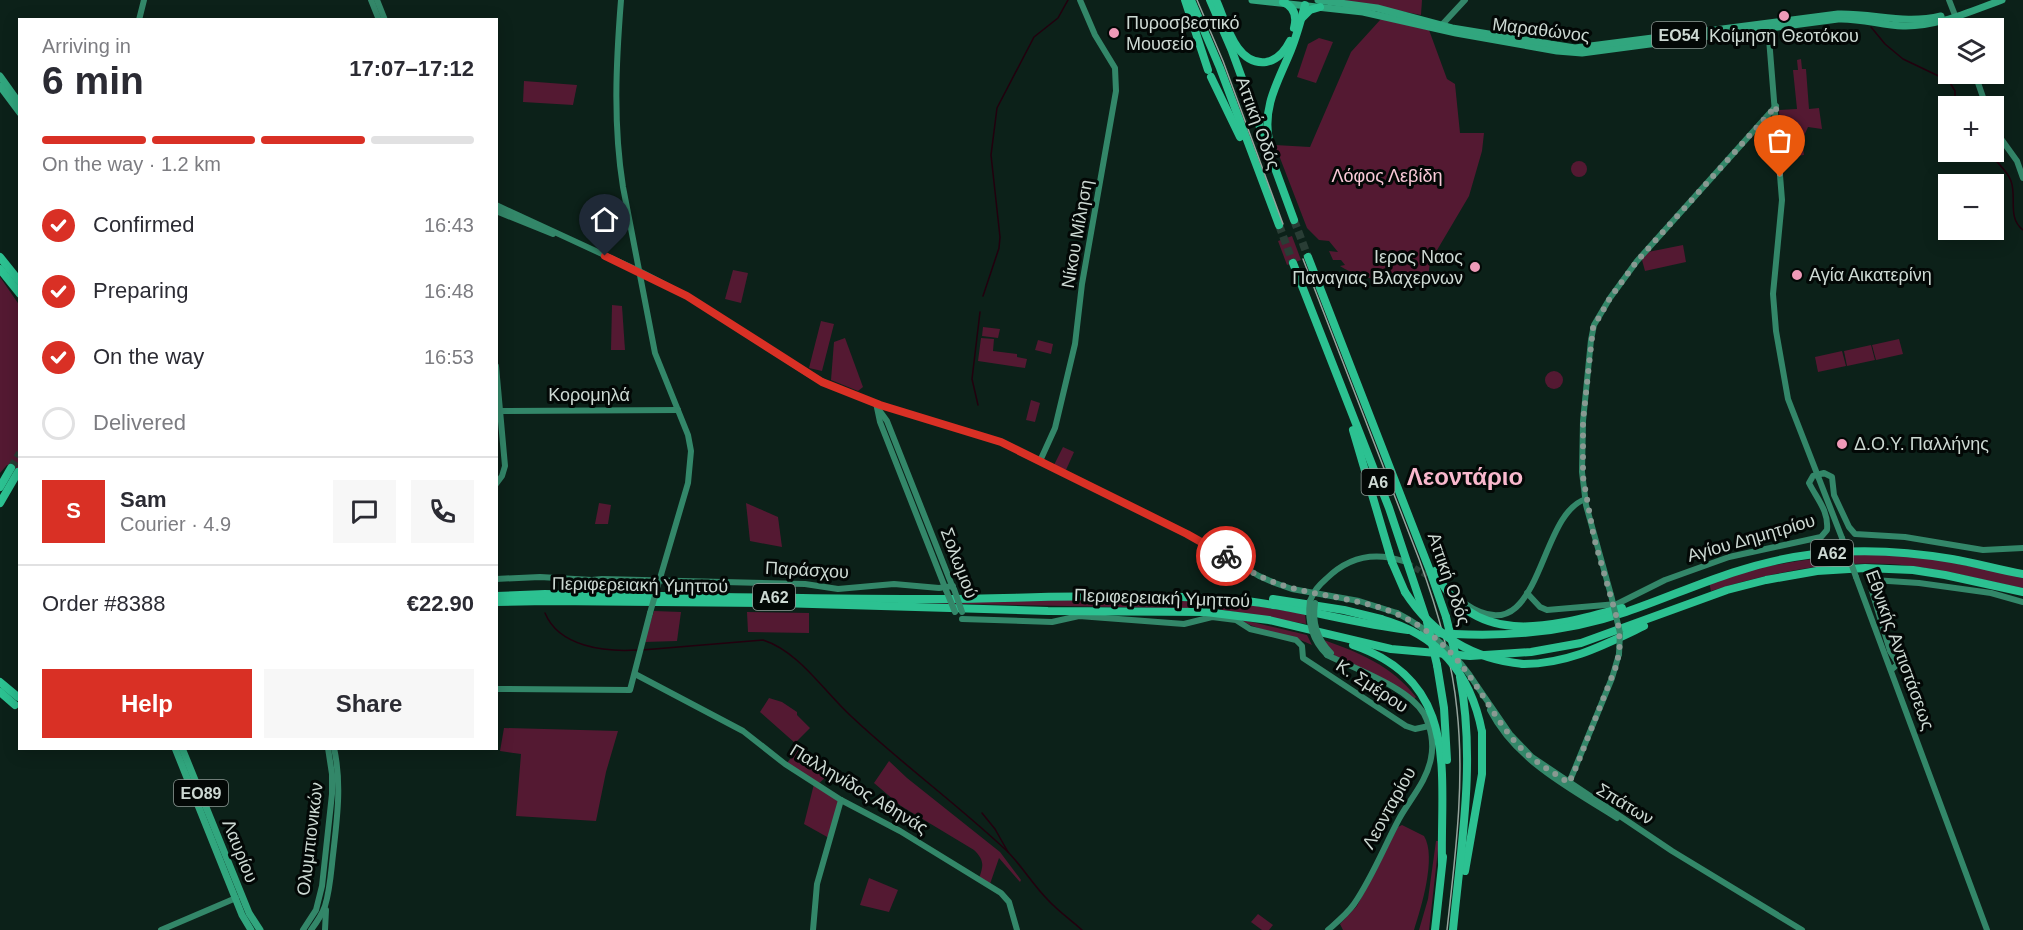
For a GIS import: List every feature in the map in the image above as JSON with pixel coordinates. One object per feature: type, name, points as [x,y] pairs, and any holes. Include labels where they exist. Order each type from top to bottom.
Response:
[{"type":"highway","name":"Αττική Οδός","points":[[1185,0],[1209,73],[1242,139],[1265,198],[1279,225],[1220,68],[1191,0]]},
{"type":"highway","name":"Αττική Οδός","points":[[1210,0],[1232,51],[1294,219]]},
{"type":"highway","points":[[1216,0],[1239,50],[1249,59],[1260,62],[1277,58],[1289,42],[1296,18],[1293,9],[1283,2]]},
{"type":"highway","points":[[1283,189],[1269,139],[1267,116],[1272,94],[1302,18],[1303,2]]},
{"type":"highway","points":[[1302,18],[1319,3]]},
{"type":"highway","points":[[0,257],[18,280]]},
{"type":"highway","name":"Αττική Οδός","points":[[1308,257],[1446,617],[1458,665],[1466,724],[1468,774],[1454,930]]},
{"type":"highway","name":"Αττική Οδός","points":[[1293,263],[1389,508],[1427,622],[1437,665],[1444,708],[1448,767],[1447,817],[1435,930]]},
{"type":"highway","points":[[0,269],[18,292]]},
{"type":"highway","points":[[1324,344],[1392,562],[1405,592],[1423,616],[1448,639],[1476,654],[1505,662],[1541,664],[1575,657],[1709,596]]},
{"type":"highway","points":[[0,487],[14,470],[0,502]]},
{"type":"highway","points":[[1404,503],[1448,593],[1472,614],[1496,625],[1522,627],[1561,622],[1614,610],[1681,590]]},
{"type":"highway","name":"Περιφερειακή Υμηττού","points":[[498,596],[911,599],[1188,597],[1227,599],[1276,606],[1395,629],[1491,636],[1539,633],[1581,625],[1625,612],[1750,566],[1796,557],[1840,552],[1892,551],[1920,554],[2023,574]]},
{"type":"highway","name":"Περιφερειακή Υμηττού","points":[[498,602],[789,604],[1226,614],[1269,620],[1391,649],[1448,655],[1502,655],[1581,643],[1746,584],[1817,571],[1897,569],[1937,574],[2023,592]]},
{"type":"highway","points":[[1188,597],[1262,598],[1344,610],[1381,619],[1419,634],[1436,646],[1450,661],[1470,692],[1482,732],[1482,774],[1454,930]]},
{"type":"highway","points":[[498,607],[585,602]]},
{"type":"highway","points":[[1269,620],[1340,641],[1376,655],[1401,672],[1419,691],[1432,713],[1442,753],[1444,792],[1442,863]]},
{"type":"highway","points":[[0,682],[17,701]]},
{"type":"highway","points":[[0,692],[17,701]]},
{"type":"main road","name":"Μαραθώνος","points":[[1252,0],[1319,3],[1440,27],[1577,48],[1842,19],[1909,26],[1927,24],[1990,0]]},
{"type":"main road","name":"Μαραθώνος","points":[[1954,14],[2002,0]]},
{"type":"main road","points":[[0,76],[18,101]]},
{"type":"main road","points":[[0,86],[18,110]]},
{"type":"main road","name":"Λαυρίου","points":[[176,750],[251,930]]},
{"type":"main road","name":"Λαυρίου","points":[[183,750],[249,913],[260,930]]},
{"type":"street","points":[[140,18],[144,0]]},
{"type":"street","points":[[371,0],[378,18]]},
{"type":"street","points":[[376,0],[384,18]]},
{"type":"street","points":[[498,689],[630,690],[689,477],[691,451],[688,435],[655,353],[620,165],[616,114],[616,65],[621,0]]},
{"type":"street","name":"Νίκου Μίληση","points":[[1040,460],[1055,428],[1075,344],[1082,286],[1116,91],[1115,68],[1086,15],[1082,0]]},
{"type":"street","points":[[1440,27],[1465,0]]},
{"type":"street","points":[[1949,0],[1956,18]]},
{"type":"street","name":"Εθνικής Αντιστάσεως","points":[[1768,26],[1782,206],[1773,294],[1775,324],[1786,392],[1987,930]]},
{"type":"street","points":[[1570,785],[1615,671],[1619,654],[1618,622],[1586,502],[1582,467],[1583,421],[1591,340],[1595,322],[1637,261],[1776,106]]},
{"type":"street","points":[[2004,141],[2015,157],[2023,178]]},
{"type":"street","name":"Σπάτων","points":[[498,206],[639,271],[687,296],[822,382],[877,405],[990,438],[1040,460],[1195,538],[1259,576],[1283,586],[1368,603],[1397,614],[1423,628],[1465,667],[1517,744],[1532,757],[1570,785],[1727,886],[1803,930]]},
{"type":"street","name":"Σπάτων","points":[[498,212],[539,230],[579,243]]},
{"type":"street","name":"Σολωμού","points":[[877,405],[887,421],[960,614]]},
{"type":"street","name":"Κορομηλά","points":[[498,411],[678,410]]},
{"type":"street","points":[[498,411],[505,466],[498,481]]},
{"type":"street","name":"Αγίου Δημητρίου","points":[[1527,593],[1540,607],[1547,610],[1612,605],[1665,580],[1729,556],[1821,537],[1827,532],[1827,521],[1819,497],[1809,483],[1817,474],[1826,473],[1832,477],[1833,492],[1849,527],[1855,534],[1905,537],[1983,550],[2023,548]]},
{"type":"street","points":[[1456,597],[1480,612],[1494,616],[1513,608],[1536,579],[1563,517],[1576,503],[1586,502]]},
{"type":"street","name":"Λεονταρίου","points":[[1328,930],[1353,905],[1425,775],[1432,756],[1432,740],[1423,713],[1408,696],[1329,654],[1317,643],[1311,632],[1309,619],[1316,593],[1327,577],[1339,567],[1358,558],[1383,556],[1403,561]]},
{"type":"street","name":"Παράσχου","points":[[498,579],[540,577],[659,583],[805,584],[838,589],[894,584],[949,588]]},
{"type":"street","points":[[1891,670],[1899,664],[1890,651],[1871,588],[1874,580],[1919,583],[1991,593],[2023,602]]},
{"type":"street","name":"Κ. Σμέρου","points":[[960,614],[1053,622],[1079,616],[1184,624],[1212,617],[1236,620],[1250,629],[1296,640],[1302,646],[1303,658],[1406,726],[1415,729],[1428,726]]},
{"type":"street","name":"Παλληνίδος Αθηνάς","points":[[635,674],[743,731],[785,764],[841,800],[900,831],[1001,893],[1010,902],[1017,930]]},
{"type":"street","name":"Ολυμπιονικών","points":[[303,930],[316,910],[322,890],[332,794],[328,750]]},
{"type":"street","name":"Ολυμπιονικών","points":[[311,930],[326,903],[339,795],[335,750]]},
{"type":"street","points":[[813,930],[817,884],[841,800]]},
{"type":"street","points":[[161,930],[236,898]]},
{"type":"street","points":[[325,929],[326,903]]},
{"type":"street","points":[[310,921],[318,921],[325,929]]},
{"type":"green space","points":[[1342,0],[1422,0],[1421,15]]},
{"type":"green space","name":"Λόφος Λεβίδη","points":[[1381,19],[1429,30],[1447,79],[1455,84],[1460,133],[1484,133],[1482,151],[1469,196],[1430,262],[1427,285],[1393,283],[1370,278],[1340,266],[1345,265],[1341,260],[1333,260],[1329,251],[1338,252],[1329,241],[1319,240],[1307,228],[1275,145],[1310,147],[1351,52]]},
{"type":"green space","points":[[1319,38],[1333,42],[1316,83],[1297,77],[1308,44]]},
{"type":"green space","points":[[1801,59],[1802,69],[1806,69],[1809,109],[1819,108],[1822,129],[1808,127],[1802,140],[1804,155],[1783,158],[1779,110],[1797,109],[1793,70],[1798,70],[1797,60]]},
{"type":"green space","points":[[524,81],[577,85],[573,105],[523,102]]},
{"type":"green space","points":[[1576,161],[1582,161],[1587,169],[1585,175],[1576,177],[1571,172],[1571,166]]},
{"type":"green space","points":[[1292,236],[1301,260],[1287,265],[1278,241]]},
{"type":"green space","points":[[1683,245],[1686,262],[1645,271],[1642,260],[1648,252]]},
{"type":"green space","points":[[733,270],[748,273],[741,303],[725,299]]},
{"type":"green space","points":[[0,277],[18,303],[18,470],[7,465],[0,473]]},
{"type":"green space","points":[[612,305],[622,306],[625,350],[611,350]]},
{"type":"green space","points":[[821,321],[834,324],[822,371],[809,368]]},
{"type":"green space","points":[[983,327],[1000,329],[998,338],[982,336]]},
{"type":"green space","points":[[845,338],[863,387],[858,391],[831,380],[834,342]]},
{"type":"green space","points":[[981,338],[994,339],[993,351],[1017,354],[1017,357],[1027,359],[1025,368],[978,361]]},
{"type":"green space","points":[[1899,339],[1903,354],[1876,360],[1872,345]]},
{"type":"green space","points":[[1038,340],[1053,344],[1051,354],[1035,350]]},
{"type":"green space","points":[[1871,345],[1875,360],[1847,366],[1844,351]]},
{"type":"green space","points":[[1842,351],[1846,366],[1818,372],[1815,357]]},
{"type":"green space","points":[[1554,371],[1560,374],[1563,380],[1560,386],[1554,389],[1548,386],[1545,380],[1548,374]]},
{"type":"green space","points":[[1031,400],[1040,403],[1035,422],[1026,420]]},
{"type":"green space","points":[[1063,447],[1074,452],[1066,470],[1054,465]]},
{"type":"green space","points":[[599,503],[611,505],[608,524],[595,524]]},
{"type":"green space","points":[[746,503],[778,517],[782,547],[750,541]]},
{"type":"green space","points":[[1882,554],[1939,560],[2023,577],[2023,588],[1938,570],[1885,564],[1809,568],[1711,591],[1709,582],[1730,575],[1795,562]]},
{"type":"green space","points":[[658,598],[1188,600],[1250,605],[1305,614],[1306,624],[1218,609]]},
{"type":"green space","points":[[654,611],[681,612],[677,641],[644,642]]},
{"type":"green space","points":[[747,612],[809,613],[809,633],[748,632]]},
{"type":"green space","points":[[1239,619],[1307,635],[1312,645],[1247,624]]},
{"type":"green space","points":[[1321,639],[1348,649],[1385,668],[1416,697],[1413,700],[1336,657]]},
{"type":"green space","points":[[769,698],[782,702],[797,712],[797,715],[810,728],[795,743],[760,712]]},
{"type":"green space","points":[[504,728],[618,731],[606,772],[596,821],[516,816],[521,754],[500,751]]},
{"type":"green space","points":[[799,747],[826,777],[818,784],[787,763]]},
{"type":"green space","points":[[889,761],[1000,852],[1021,880],[1020,882],[999,858],[990,884],[979,878],[982,863],[974,850],[901,806],[874,783]]},
{"type":"green space","points":[[814,784],[838,801],[829,838],[804,824]]},
{"type":"green space","points":[[1402,825],[1424,836],[1428,845],[1427,883],[1414,930],[1343,930],[1340,924],[1357,906],[1398,827]]},
{"type":"green space","points":[[1436,841],[1439,841],[1429,930],[1419,930],[1428,899]]},
{"type":"green space","points":[[869,878],[898,890],[889,912],[860,905]]},
{"type":"green space","points":[[1258,914],[1273,925],[1269,930],[1262,930],[1251,922]]},
{"type":"waterway","points":[[983,296],[999,248],[1000,237],[991,155],[997,108],[1034,37],[1058,18],[1068,0]]},
{"type":"waterway","points":[[1871,27],[1885,44],[1903,59],[1949,81],[1955,91],[1955,96]]},
{"type":"waterway","points":[[1997,162],[2011,181],[2015,220],[2023,230]]},
{"type":"waterway","points":[[978,405],[972,379],[980,312]]},
{"type":"waterway","points":[[545,613],[561,633],[584,645],[611,650],[637,650]]},
{"type":"waterway","points":[[642,650],[763,640],[789,654],[871,734],[1007,851],[1048,900],[1082,930]]},
{"type":"waterway","points":[[982,813],[995,829],[1008,852]]},
{"type":"tunnel","points":[[1294,220],[1308,257]]},
{"type":"tunnel","points":[[1279,225],[1293,263]]},
{"type":"tunnel","points":[[11,468],[18,456]]},
{"type":"tunnel","points":[[1407,563],[1434,580]]},
{"type":"railway","points":[[1197,0],[1223,61],[1283,224]]},
{"type":"railway","points":[[1303,259],[1419,559],[1448,652],[1455,691],[1460,765],[1458,820],[1447,930]]},
{"type":"way so far","points":[[1226,556],[1259,576],[1292,589],[1368,603],[1414,622],[1445,646],[1465,667],[1517,744],[1569,783],[1617,664],[1620,644],[1618,622],[1586,505],[1583,477],[1583,421],[1594,325],[1637,261],[1776,106],[1780,177]]},
{"type":"place","name":"Κοίμηση Θεοτόκου","points":[[1784,16]]},
{"type":"place","name":"Πυροσβεστικό Μουσείο","points":[[1114,33]]},
{"type":"place","name":"Ιερος Ναος Παναγιας Βλαχερνων","points":[[1475,267]]},
{"type":"place","name":"Αγία Αικατερίνη","points":[[1797,275]]},
{"type":"place","name":"Δ.Ο.Υ. Παλλήνης","points":[[1842,444]]},
{"type":"district","name":"Λεοντάριο","points":[[1465,476]]},
{"type":"route","points":[[605,256],[687,296],[822,382],[880,405],[1001,442],[1187,534],[1226,556]]}]
